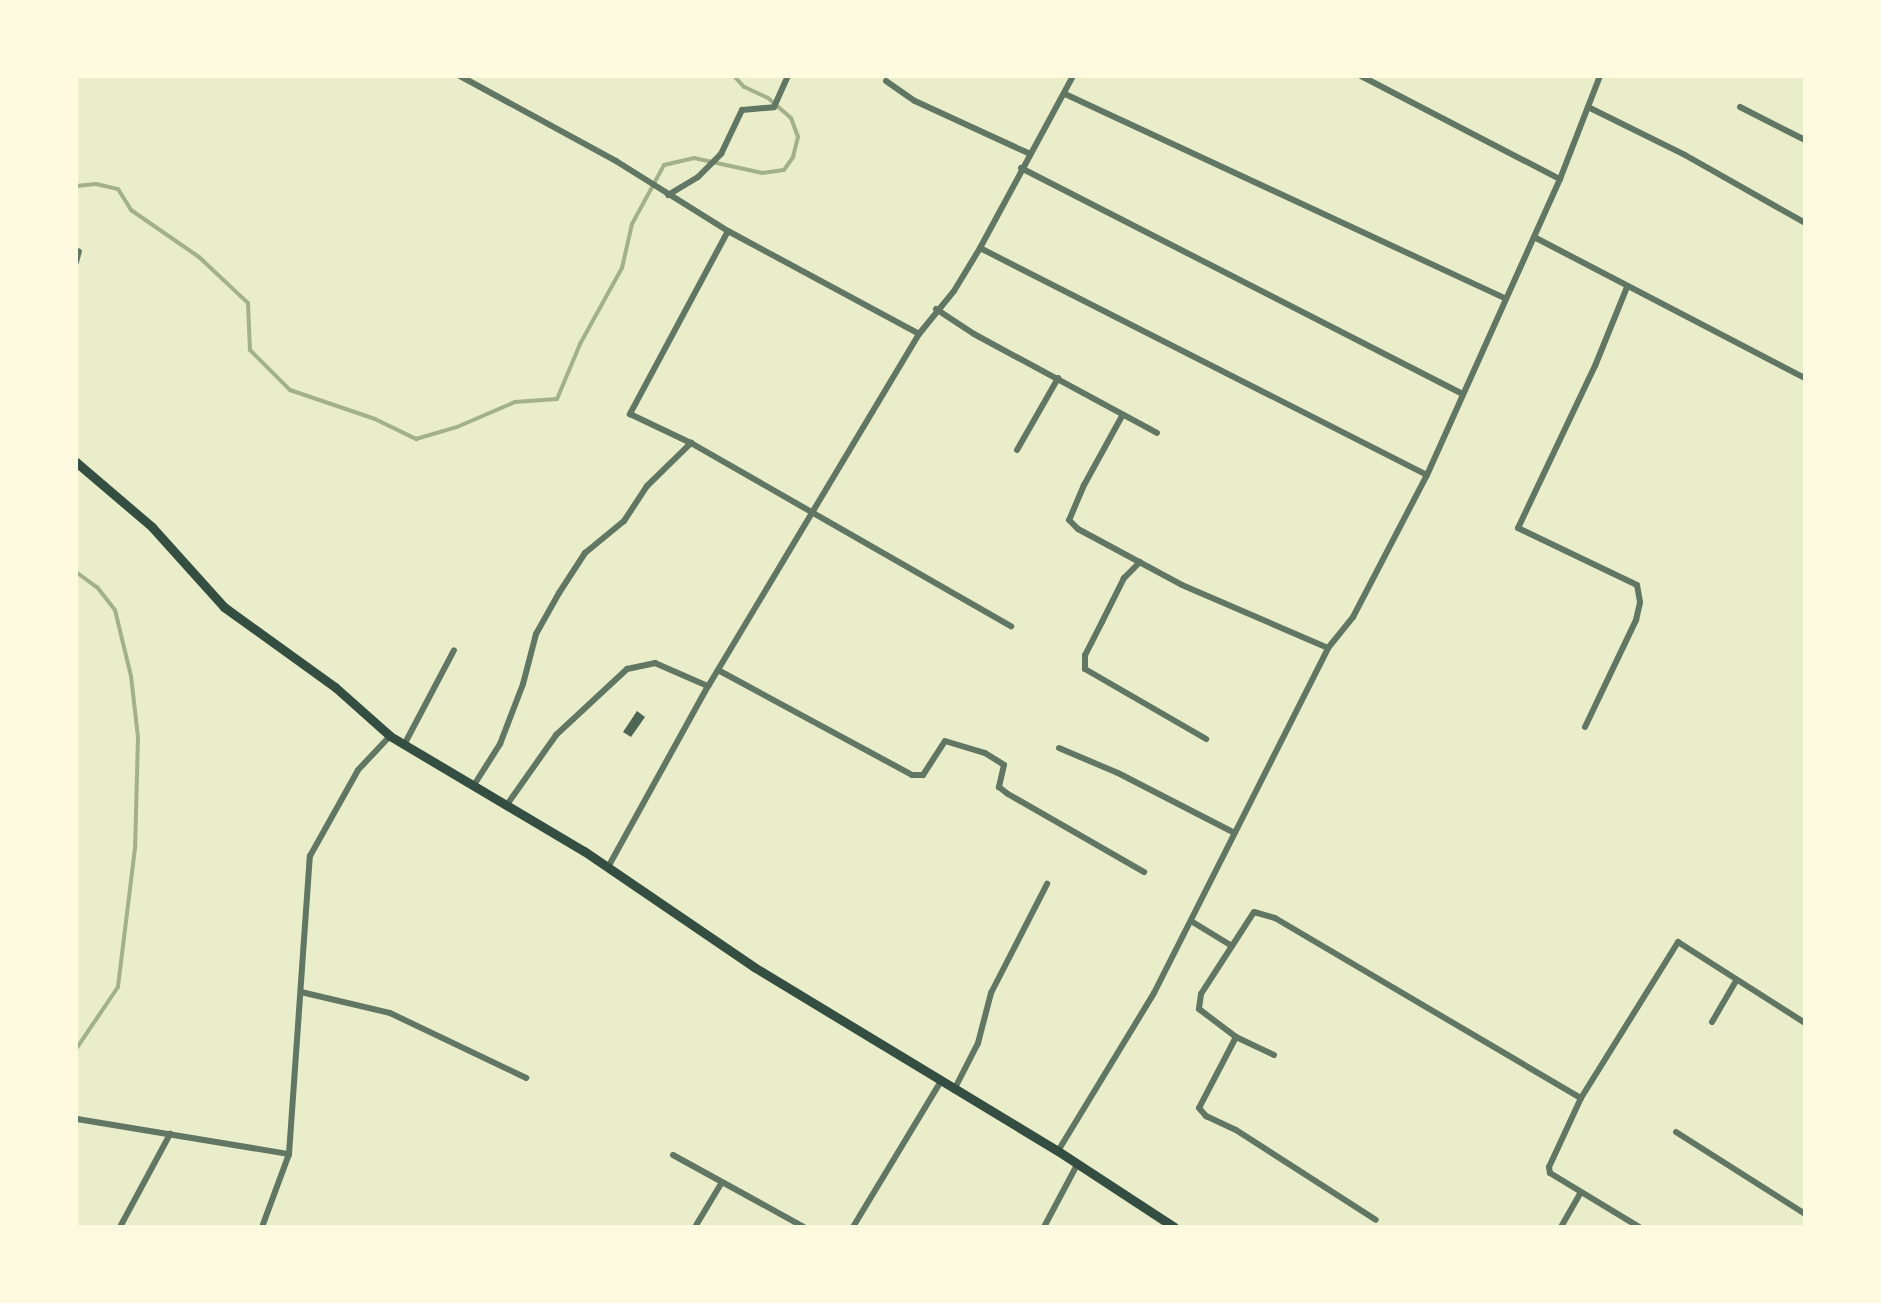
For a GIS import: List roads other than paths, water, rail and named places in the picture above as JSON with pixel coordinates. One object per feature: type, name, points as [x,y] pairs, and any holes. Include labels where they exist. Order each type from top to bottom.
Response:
[{"type":"main road","points":[[76,462],[152,527],[224,607],[335,687],[390,736],[608,867],[754,967],[940,1083],[1058,1151],[1174,1227]]},
{"type":"street","points":[[460,76],[616,161],[728,231],[919,334]]},
{"type":"street","points":[[668,195],[698,177],[721,154],[742,110],[774,107],[788,76]]},
{"type":"street","points":[[608,867],[708,686],[919,334],[936,309],[954,291],[980,248],[1028,153],[1073,76]]},
{"type":"street","points":[[1361,76],[1560,179]]},
{"type":"street","points":[[1058,1151],[1154,993],[1328,648],[1353,617],[1427,475],[1461,393],[1560,179],[1600,76]]},
{"type":"street","points":[[886,81],[915,101],[1028,153]]},
{"type":"street","points":[[1065,94],[1506,299]]},
{"type":"street","points":[[1588,107],[1685,155],[1805,223]]},
{"type":"street","points":[[1740,107],[1805,140]]},
{"type":"street","points":[[1021,168],[1461,393]]},
{"type":"street","points":[[728,231],[630,414],[691,443],[1011,626]]},
{"type":"street","points":[[1534,237],[1805,378]]},
{"type":"street","points":[[980,248],[1427,475]]},
{"type":"street","points":[[76,262],[79,251]]},
{"type":"street","points":[[1585,727],[1636,620],[1640,602],[1637,585],[1518,528],[1595,366],[1627,287]]},
{"type":"street","points":[[936,309],[974,334],[1157,433]]},
{"type":"street","points":[[1017,450],[1058,378]]},
{"type":"street","points":[[1122,416],[1084,485],[1069,520],[1140,562],[1246,615],[1328,648]]},
{"type":"street","points":[[474,785],[500,744],[523,684],[536,634],[559,593],[585,553],[624,521],[647,486],[691,443]]},
{"type":"street","points":[[1140,562],[1124,578],[1085,655],[1085,669],[1206,739]]},
{"type":"street","points":[[404,745],[454,650]]},
{"type":"street","points":[[506,806],[556,735],[627,669],[655,663],[708,686]]},
{"type":"street","points":[[718,670],[912,775],[923,775],[945,741],[985,753],[1004,765],[999,787],[1008,794],[1144,872]]},
{"type":"street","points":[[262,1227],[289,1154],[310,856],[358,770],[390,736]]},
{"type":"street","points":[[1059,748],[1118,773],[1233,832]]},
{"type":"street","points":[[954,1090],[978,1043],[991,993],[1047,884]]},
{"type":"street","points":[[1274,1055],[1236,1037],[1199,1009],[1201,994],[1254,912],[1275,918],[1581,1098]]},
{"type":"street","points":[[1191,921],[1232,946]]},
{"type":"street","points":[[1639,1227],[1550,1173],[1549,1167],[1581,1098],[1675,944],[1678,942],[1805,1023]]},
{"type":"street","points":[[1712,1022],[1736,981]]},
{"type":"street","points":[[301,992],[390,1013],[526,1078]]},
{"type":"street","points":[[1236,1037],[1199,1108],[1206,1116],[1236,1130],[1376,1220]]},
{"type":"street","points":[[853,1227],[940,1083]]},
{"type":"street","points":[[77,1119],[289,1154]]},
{"type":"street","points":[[1676,1132],[1805,1214]]},
{"type":"street","points":[[120,1227],[170,1134]]},
{"type":"street","points":[[673,1155],[804,1227]]},
{"type":"street","points":[[1044,1227],[1077,1165]]},
{"type":"street","points":[[695,1227],[722,1182]]},
{"type":"street","points":[[1561,1227],[1581,1192]]},
{"type":"waterway","points":[[76,186],[96,184],[118,189],[131,210],[199,257],[248,303],[250,350],[290,390],[375,419],[416,439],[457,427],[515,402],[557,399],[580,344],[622,268],[632,224],[664,165],[694,158],[762,173],[784,170],[793,157],[798,137],[791,118],[768,98],[744,87],[734,76]]},
{"type":"waterway","points":[[76,572],[97,587],[115,610],[131,676],[138,737],[135,848],[118,987],[76,1049]]}]
